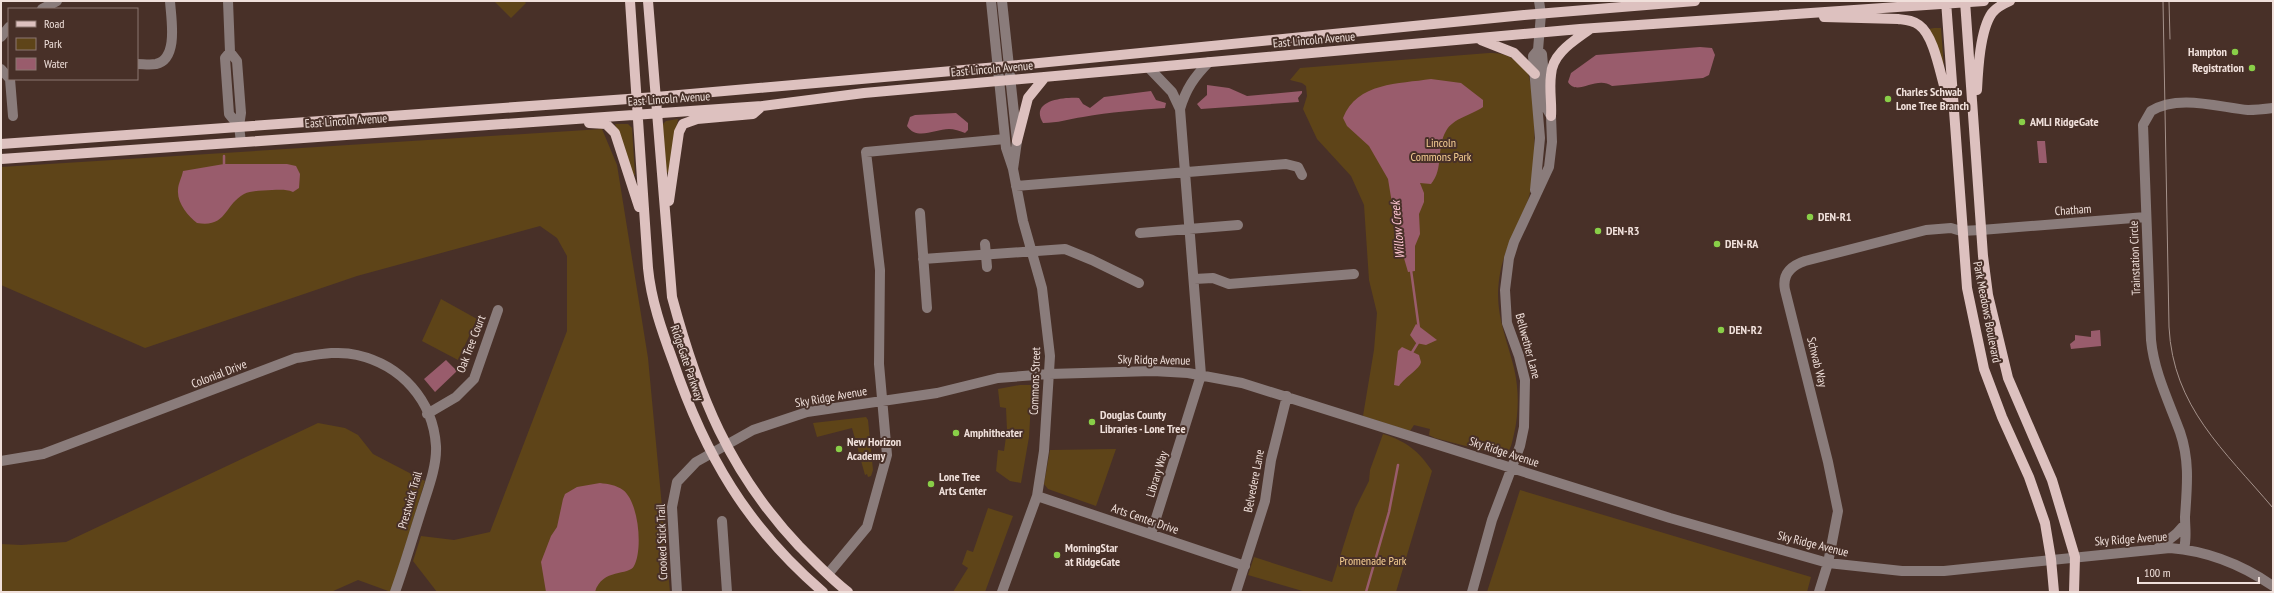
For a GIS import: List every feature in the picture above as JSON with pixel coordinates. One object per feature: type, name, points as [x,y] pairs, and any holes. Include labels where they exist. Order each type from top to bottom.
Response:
[{"type":"main road","name":"RidgeGate Parkway","points":[[630,1],[644,224],[653,303],[688,404],[710,452],[727,482],[752,518],[804,576],[823,592]]},
{"type":"main road","name":"RidgeGate Parkway","points":[[648,1],[658,112],[666,241],[672,297],[684,343],[710,413],[725,444],[742,473],[766,507],[789,535],[848,592]]},
{"type":"main road","name":"East Lincoln Avenue","points":[[1,144],[637,99],[997,67],[1540,23],[1694,1]]},
{"type":"main road","name":"East Lincoln Avenue","points":[[1,159],[658,112],[762,106],[864,93],[1477,38],[1540,23],[1590,28],[1946,2],[1984,1]]},
{"type":"main road","points":[[1974,130],[1978,67],[1986,30],[1992,13],[2000,6],[2010,1]]},
{"type":"main road","name":"Park Meadows Boulevard","points":[[1946,2],[1961,231],[1967,288],[1984,369],[2002,417],[2037,497],[2052,559],[2054,592]]},
{"type":"main road","name":"Park Meadows Boulevard","points":[[1965,2],[1981,230],[1988,295],[2002,357],[2020,410],[2052,480],[2075,557],[2074,592]]},
{"type":"main road","points":[[1761,15],[1910,20],[1923,29],[1929,41],[1953,115]]},
{"type":"main road","points":[[1551,116],[1550,77],[1554,62],[1565,48],[1590,28]]},
{"type":"main road","points":[[1477,38],[1514,53],[1535,74]]},
{"type":"main road","points":[[1017,141],[1028,98],[1046,77]]},
{"type":"main road","points":[[666,241],[670,180],[682,126],[692,119],[753,114],[762,106]]},
{"type":"main road","points":[[478,125],[498,130],[598,123],[608,125],[614,133],[644,224]]},
{"type":"street","points":[[44,8],[57,1]]},
{"type":"street","points":[[138,64],[158,64],[168,56],[172,44],[170,1]]},
{"type":"street","points":[[228,1],[230,52],[225,58],[229,114],[239,126],[241,142]]},
{"type":"street","name":"Commons Street","points":[[992,1],[997,67],[1000,81],[1005,139],[1008,157],[1013,169],[1023,222],[1033,251],[1042,288],[1048,331],[1049,374],[1044,451],[1037,496],[1003,592]]},
{"type":"street","name":"Commons Street","points":[[1002,1],[1017,141],[1013,169]]},
{"type":"street","points":[[1538,50],[1540,23],[1539,1]]},
{"type":"street","points":[[1,37],[8,28]]},
{"type":"street","name":"Bellwether Lane","points":[[1472,592],[1492,520],[1520,446],[1524,427],[1526,391],[1521,362],[1507,323],[1505,283],[1512,250],[1549,167],[1552,142],[1551,116],[1547,110],[1542,54],[1538,50],[1533,56],[1540,138],[1534,200]]},
{"type":"street","points":[[1201,375],[1180,109],[1185,92],[1191,81],[1209,62]]},
{"type":"street","points":[[1149,68],[1172,92],[1180,109]]},
{"type":"street","points":[[1,69],[8,78]]},
{"type":"street","points":[[9,80],[13,116]]},
{"type":"street","name":"Trainstation Circle","points":[[2184,549],[2187,530],[2185,524],[2188,483],[2186,456],[2180,434],[2157,370],[2151,345],[2143,125],[2151,111],[2166,104],[2188,103],[2248,110],[2273,108]]},
{"type":"street","points":[[828,574],[867,527],[887,455],[879,364],[880,270],[866,152],[953,148],[1005,139]]},
{"type":"street","points":[[1016,186],[1185,174],[1286,164],[1298,167],[1302,175]]},
{"type":"street","points":[[920,213],[927,308]]},
{"type":"street","name":"Chatham","points":[[1961,231],[2146,218]]},
{"type":"street","points":[[1140,233],[1238,225]]},
{"type":"street","name":"Schwab Way","points":[[1819,592],[1828,563],[1838,511],[1784,280],[1789,270],[1795,264],[1888,241],[1904,235],[1939,228],[1951,228],[1961,231]]},
{"type":"street","points":[[985,249],[987,267]]},
{"type":"street","points":[[923,259],[985,249],[1033,251],[1065,249],[1139,283]]},
{"type":"street","points":[[1194,279],[1213,278],[1229,284],[1354,274]]},
{"type":"street","name":"Oak Tree Court","points":[[427,414],[456,397],[474,379],[498,310]]},
{"type":"street","name":"Colonial Drive","points":[[1,461],[43,454],[296,358],[330,353],[356,355],[390,367],[414,388],[427,414]]},
{"type":"street","name":"Sky Ridge Avenue","points":[[725,444],[753,430],[807,412],[937,393],[998,378],[1049,374],[1153,371],[1201,375],[1242,383],[1287,396],[1678,520],[1828,563],[1902,571],[1944,571],[1990,568],[2052,559],[2184,549],[2211,555],[2239,565],[2273,586]]},
{"type":"street","name":"Library Way","points":[[1151,534],[1201,375]]},
{"type":"street","name":"Belvedere Lane","points":[[1236,592],[1265,501],[1271,460],[1287,396]]},
{"type":"street","name":"Prestwick Trail","points":[[396,592],[431,479],[436,448],[433,430],[427,414]]},
{"type":"street","name":"Crooked Stick Trail","points":[[677,592],[672,507],[677,482],[691,465],[725,444]]},
{"type":"street","name":"Arts Center Drive","points":[[1037,496],[1245,566]]},
{"type":"street","points":[[722,521],[727,592]]},
{"type":"street","points":[[2156,550],[2176,534],[2185,524]]},
{"type":"green space","points":[[494,1],[524,1],[526,3],[511,18]]},
{"type":"green space","points":[[1941,28],[1944,68],[1929,29]]},
{"type":"green space","name":"Lincoln Commons Park","points":[[1489,53],[1502,54],[1511,58],[1528,73],[1533,100],[1534,118],[1534,155],[1531,188],[1528,200],[1508,245],[1501,267],[1499,280],[1498,304],[1514,368],[1518,401],[1513,440],[1510,449],[1504,456],[1435,438],[1429,435],[1430,429],[1414,425],[1410,431],[1363,416],[1374,350],[1377,313],[1369,280],[1364,205],[1351,176],[1317,139],[1303,109],[1307,96],[1306,86],[1302,83],[1290,80],[1300,68]]},
{"type":"green space","points":[[678,119],[669,173],[666,172],[662,125],[666,121]]},
{"type":"green space","points":[[615,124],[628,124],[632,128],[635,175],[633,176]]},
{"type":"green space","points":[[602,129],[617,165],[648,358],[670,592],[437,592],[413,561],[421,536],[454,540],[490,532],[567,331],[567,256],[557,238],[540,226],[357,276],[145,348],[1,285],[1,167]]},
{"type":"green space","points":[[441,299],[477,319],[458,360],[422,341]]},
{"type":"green space","points":[[1020,385],[1032,385],[1029,437],[1021,483],[1010,481],[996,471],[998,450],[1004,451],[1007,430],[1006,408],[1000,407],[998,389]]},
{"type":"green space","points":[[866,417],[868,420],[873,470],[871,476],[868,477],[867,474],[865,475],[852,428],[817,437],[813,423]]},
{"type":"green space","points":[[318,423],[345,428],[358,435],[373,454],[425,481],[391,592],[358,580],[331,592],[1,592],[1,544],[21,545],[66,542]]},
{"type":"green space","name":"Promenade Park","points":[[1383,434],[1399,440],[1417,452],[1432,471],[1396,592],[1306,592],[1248,575],[1254,557],[1332,582],[1355,509],[1369,481],[1370,470]]},
{"type":"green space","points":[[1116,449],[1096,506],[1048,489],[1044,484],[1050,450]]},
{"type":"green space","points":[[1520,490],[1811,577],[1807,592],[1487,592]]},
{"type":"green space","points":[[988,508],[1013,516],[985,592],[953,592],[968,568],[962,564],[967,550],[973,552]]},
{"type":"water","points":[[1700,47],[1712,48],[1715,55],[1709,75],[1703,78],[1612,86],[1606,83],[1600,83],[1582,87],[1572,86],[1568,82],[1571,73],[1596,55]]},
{"type":"water","points":[[1431,79],[1461,83],[1483,100],[1483,107],[1458,120],[1449,127],[1441,144],[1439,165],[1435,178],[1431,184],[1420,183],[1424,193],[1424,202],[1419,214],[1420,234],[1415,246],[1415,271],[1408,272],[1397,234],[1388,179],[1369,146],[1347,126],[1343,118],[1349,106],[1358,97],[1369,91],[1393,84]]},
{"type":"water","points":[[1207,85],[1229,88],[1247,96],[1302,91],[1302,93],[1298,98],[1299,102],[1201,109],[1197,104],[1207,95]]},
{"type":"water","points":[[1151,91],[1156,100],[1166,103],[1165,108],[1134,110],[1048,123],[1043,123],[1040,115],[1041,109],[1045,105],[1058,99],[1079,98],[1083,104],[1090,108],[1104,97]]},
{"type":"water","points":[[956,113],[968,123],[968,130],[965,133],[957,130],[944,129],[921,134],[916,133],[907,126],[910,117],[915,115]]},
{"type":"water","points":[[2037,141],[2045,141],[2047,163],[2039,163]]},
{"type":"water","points":[[224,164],[287,164],[296,166],[300,174],[299,188],[293,192],[288,190],[280,190],[258,191],[244,194],[232,204],[220,219],[207,224],[197,223],[190,217],[179,200],[178,188],[183,171]]},
{"type":"water","points":[[1416,324],[1437,340],[1426,345],[1416,343],[1410,335]]},
{"type":"water","points":[[2100,330],[2101,346],[2071,349],[2070,344],[2075,340],[2075,335],[2091,337],[2091,331]]},
{"type":"water","points":[[1402,347],[1419,355],[1421,362],[1420,365],[1399,386],[1394,385],[1398,351]]},
{"type":"water","points":[[446,360],[457,371],[435,392],[424,379]]},
{"type":"water","points":[[600,483],[609,484],[623,490],[633,505],[639,538],[637,559],[634,566],[627,571],[603,579],[598,584],[595,592],[546,592],[541,562],[551,536],[557,527],[565,494],[577,487]]},
{"type":"waterway","points":[[224,156],[224,164]]},
{"type":"waterway","name":"Willow Creek","points":[[1411,270],[1419,329]]},
{"type":"waterway","name":"Willow Creek","points":[[1411,354],[1419,341]]},
{"type":"waterway","name":"Willow Creek","points":[[1366,592],[1389,512],[1398,465]]},
{"type":"tram line","points":[[2163,1],[2169,327],[2173,355],[2180,381],[2204,426],[2273,508]]},
{"type":"tram line","points":[[2169,1],[2170,39]]},
{"type":"place","name":"Hampton","points":[[2235,52]]},
{"type":"place","name":"Registration","points":[[2252,68]]},
{"type":"place","name":"Charles Schwab Lone Tree Branch","points":[[1888,99]]},
{"type":"place","name":"AMLI RidgeGate","points":[[2022,122]]},
{"type":"place","name":"DEN-R1","points":[[1810,217]]},
{"type":"place","name":"DEN-R3","points":[[1598,231]]},
{"type":"place","name":"DEN-RA","points":[[1717,244]]},
{"type":"place","name":"DEN-R2","points":[[1721,330]]},
{"type":"place","name":"Douglas County Libraries - Lone Tree","points":[[1092,422]]},
{"type":"place","name":"Amphitheater","points":[[956,433]]},
{"type":"place","name":"New Horizon Academy","points":[[839,449]]},
{"type":"place","name":"Lone Tree Arts Center","points":[[931,484]]},
{"type":"place","name":"MorningStar at RidgeGate","points":[[1057,555]]}]
